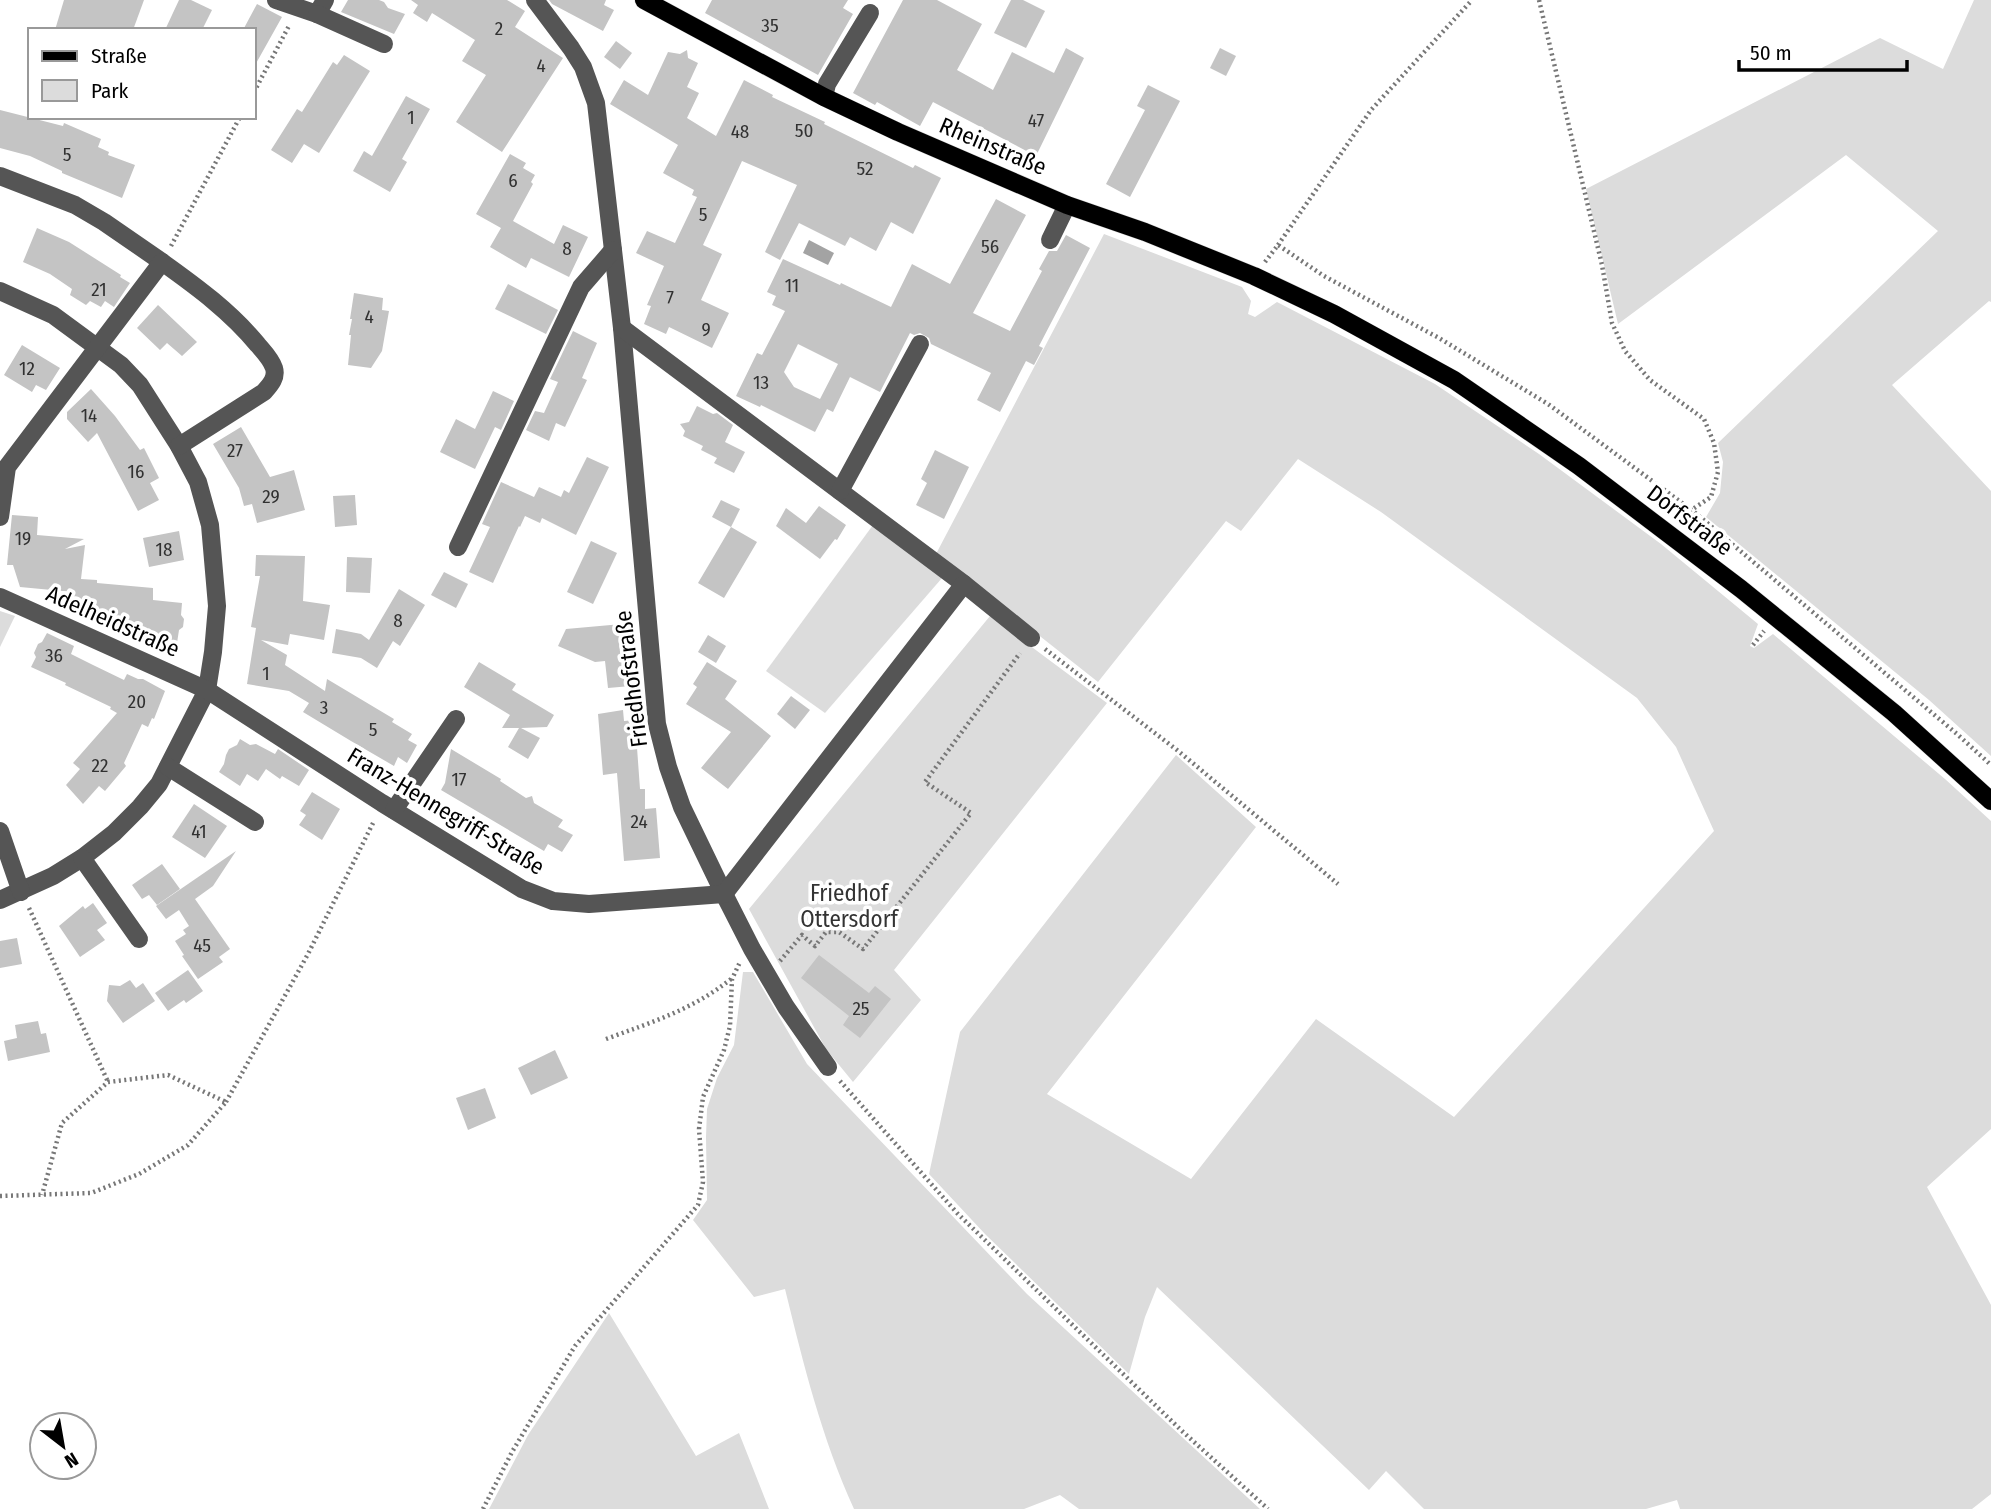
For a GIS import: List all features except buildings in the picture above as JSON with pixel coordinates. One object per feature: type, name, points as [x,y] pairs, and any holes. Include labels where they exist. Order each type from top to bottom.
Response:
[{"type":"main road","name":"Rheinstraße","points":[[644,0],[824,97],[931,147],[1068,205],[1146,232],[1254,276],[1334,314]]},
{"type":"main road","name":"Dorfstraße","points":[[1334,314],[1454,380],[1579,466],[1741,589],[1894,713],[1991,801]]},
{"type":"street","points":[[276,0],[299,8],[321,7],[384,44]]},
{"type":"street","name":"Friedhofstraße","points":[[535,0],[583,67],[596,103],[622,328],[657,724],[668,767],[682,807],[752,949],[786,1007],[828,1067]]},
{"type":"street","points":[[824,97],[827,84],[870,13]]},
{"type":"street","points":[[0,176],[75,205],[104,222],[223,308],[269,359],[275,370],[273,382],[264,392],[178,446]]},
{"type":"street","points":[[1050,240],[1068,205]]},
{"type":"street","points":[[457,547],[581,287],[613,250]]},
{"type":"street","points":[[0,517],[7,467],[162,262]]},
{"type":"street","points":[[0,291],[53,315],[99,347],[140,385],[198,482],[211,524],[217,606],[207,690],[159,784],[114,834],[82,858],[22,892],[0,900]]},
{"type":"street","points":[[622,328],[964,584],[1031,638]]},
{"type":"street","points":[[840,491],[920,344]]},
{"type":"street","points":[[724,894],[964,584]]},
{"type":"street","name":"Adelheidstraße","points":[[0,597],[207,690]]},
{"type":"street","name":"Franz-Hennegriff-Straße","points":[[207,690],[522,889],[553,901],[589,904],[724,894]]},
{"type":"street","points":[[388,806],[456,719]]},
{"type":"street","points":[[168,767],[255,822]]},
{"type":"street","points":[[0,831],[22,892]]},
{"type":"street","points":[[82,858],[139,939]]},
{"type":"path","points":[[1278,245],[1371,110],[1472,0]]},
{"type":"path","points":[[1539,0],[1602,265],[1612,323],[1625,351],[1650,380],[1703,419],[1714,443],[1718,472],[1711,497],[1693,511],[1661,528]]},
{"type":"path","points":[[256,88],[299,8]]},
{"type":"path","points":[[162,262],[239,119]]},
{"type":"path","points":[[763,969],[781,960],[802,935],[815,946],[826,932],[839,932],[863,949],[971,813],[925,782],[1031,638],[1177,750],[1338,884]]},
{"type":"path","points":[[0,1196],[91,1193],[139,1174],[188,1145],[226,1102],[388,806]]},
{"type":"path","points":[[22,892],[108,1082]]},
{"type":"path","points":[[483,1509],[512,1452],[575,1346],[698,1205],[703,1182],[699,1129],[703,1097],[724,1050],[730,1026],[732,979],[738,964],[752,949]]},
{"type":"path","points":[[606,1039],[687,1009],[732,979]]},
{"type":"path","points":[[828,1067],[957,1213],[1182,1432],[1268,1509]]},
{"type":"path","points":[[42,1195],[62,1123],[108,1082],[168,1075],[226,1102]]},
{"type":"green space","points":[[1974,0],[1991,0],[1991,302],[1892,385],[1991,491],[1991,756],[1929,700],[1706,517],[1720,493],[1723,462],[1718,443],[1938,231],[1846,155],[1618,324],[1586,189],[1880,38],[1943,69]]},
{"type":"green space","points":[[1104,234],[1242,287],[1251,301],[1248,314],[1255,317],[1277,302],[1435,384],[1539,454],[1661,544],[1758,624],[1750,646],[1754,648],[1773,634],[1991,821],[1991,1129],[1927,1187],[1991,1305],[1991,1494],[1972,1509],[1680,1509],[1677,1500],[1646,1509],[1424,1509],[1386,1471],[1369,1490],[1157,1287],[1145,1317],[1129,1374],[985,1234],[929,1174],[960,1032],[1176,755],[1256,827],[1047,1094],[1191,1179],[1316,1019],[1454,1117],[1714,831],[1676,747],[1637,698],[1381,512],[1298,459],[1241,531],[1226,521],[1098,682],[936,554]]},
{"type":"green space","points":[[873,525],[942,578],[825,713],[766,671]]},
{"type":"green space","points":[[0,611],[15,616],[0,647]]},
{"type":"green space","name":"Friedhof Ottersdorf","points":[[990,616],[1107,703],[894,970],[921,1000],[853,1082],[826,1049],[749,909]]},
{"type":"green space","points":[[743,972],[753,972],[807,1064],[1027,1294],[1260,1509],[1079,1509],[1060,1495],[1024,1509],[854,1509],[823,1428],[785,1289],[754,1297],[693,1220],[707,1200],[707,1109],[717,1078],[734,1045]]},
{"type":"green space","points":[[609,1313],[696,1456],[739,1433],[769,1509],[489,1509],[528,1435]]},
{"type":"shaded area","points":[[809,240],[834,253],[828,265],[803,253]]}]
